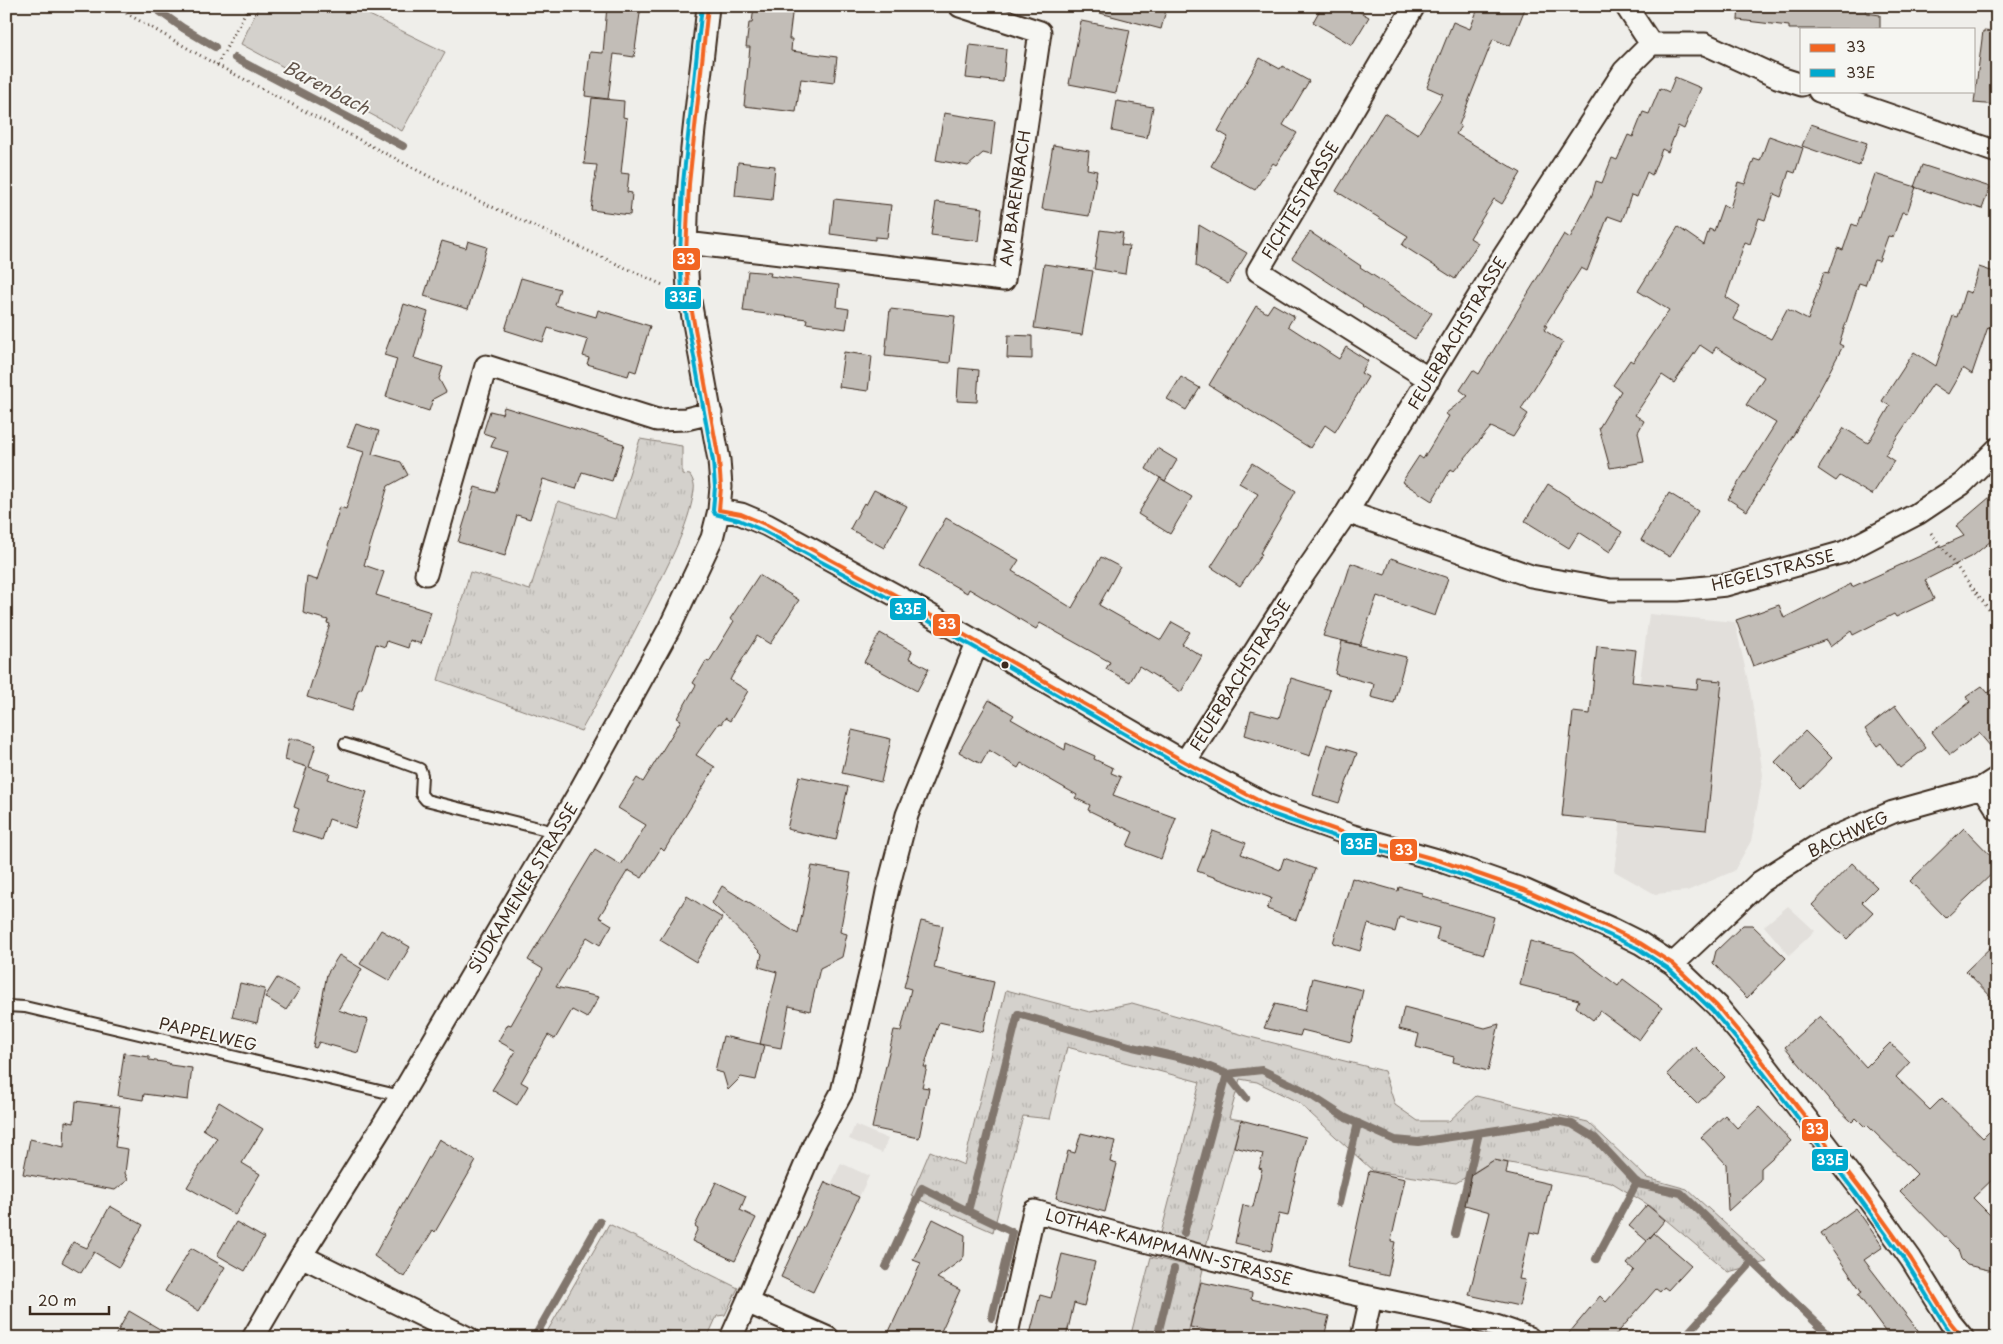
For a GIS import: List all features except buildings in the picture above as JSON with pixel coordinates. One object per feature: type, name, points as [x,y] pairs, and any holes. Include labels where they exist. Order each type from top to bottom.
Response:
[{"type":"street","name":"SÜDKAMENER STRASSE","points":[[253,1338],[401,1096],[556,832],[669,629],[712,538],[719,510],[721,487],[719,460],[688,290],[686,242],[708,6]]},
{"type":"street","name":"AM BARENBACH","points":[[686,242],[1004,280],[1040,32],[960,6]]},
{"type":"street","name":"FICHTESTRASSE","points":[[1414,6],[1258,271],[1429,379]]},
{"type":"street","points":[[1626,6],[1651,44],[1704,44],[1800,84]]},
{"type":"street","name":"FEUERBACHSTRASSE","points":[[1185,762],[1302,577],[1347,512],[1496,268],[1624,71],[1651,44]]},
{"type":"street","points":[[1822,92],[1997,152]]},
{"type":"street","points":[[426,574],[486,366],[657,420],[686,419],[711,413]]},
{"type":"street","name":"HEGELSTRASSE","points":[[1347,512],[1531,576],[1610,590],[1678,590],[1726,585],[1844,552],[1917,514],[1962,484],[1997,449]]},
{"type":"street","points":[[719,510],[741,514],[766,525],[897,596],[1185,762],[1268,806],[1350,835],[1441,861],[1524,890],[1612,928],[1673,964],[1717,1006],[1753,1049],[1911,1259],[1950,1322],[1963,1338]]},
{"type":"street","points":[[731,1338],[815,1142],[842,1092],[873,960],[886,892],[908,815],[977,643]]},
{"type":"street","points":[[1990,782],[1997,809]]},
{"type":"street","name":"BACHWEG","points":[[1673,964],[1760,882],[1823,842],[1893,812],[1990,782]]},
{"type":"street","name":"LOTHAR-KAMPMANN-STRASSE","points":[[1006,1338],[1034,1211],[1213,1260],[1371,1298],[1447,1312],[1502,1327],[1529,1338]]},
{"type":"street","points":[[302,1256],[468,1338]]},
{"type":"street","points":[[1362,1338],[1371,1298]]},
{"type":"street","points":[[747,1302],[828,1338]]},
{"type":"lane","points":[[345,744],[420,769],[422,775],[421,794],[426,800],[556,832]]},
{"type":"lane","name":"PAPPELWEG","points":[[6,1006],[25,1007],[401,1096]]},
{"type":"path","points":[[118,6],[217,65],[454,190],[641,276],[665,286],[688,290]]},
{"type":"path","points":[[217,65],[249,6]]},
{"type":"path","points":[[1917,514],[1997,620]]},
{"type":"shaded area","points":[[1649,614],[1735,622],[1751,695],[1763,775],[1751,841],[1734,871],[1687,891],[1655,894],[1614,871]]},
{"type":"shaded area","points":[[1788,906],[1815,931],[1789,955],[1764,926]]},
{"type":"shaded area","points":[[855,1125],[888,1139],[882,1153],[849,1139]]},
{"type":"shaded area","points":[[841,1163],[869,1176],[859,1197],[831,1185]]},
{"type":"green space","points":[[259,6],[351,6],[445,52],[402,131],[241,44]]},
{"type":"green space","points":[[640,439],[682,446],[682,474],[690,475],[693,480],[694,490],[682,533],[669,562],[581,731],[438,680],[470,572],[530,590],[558,501],[615,519]]},
{"type":"green space","points":[[1006,990],[1090,1012],[1132,1003],[1254,1038],[1384,1071],[1395,1105],[1418,1121],[1449,1121],[1476,1096],[1588,1122],[1647,1178],[1687,1189],[1767,1262],[1728,1272],[1647,1204],[1611,1182],[1494,1160],[1456,1183],[1373,1171],[1298,1102],[1257,1082],[1240,1079],[1229,1118],[1241,1120],[1206,1246],[1161,1233],[1200,1082],[1067,1047],[1050,1119],[1023,1116],[993,1232],[911,1196],[930,1151],[964,1165]]},
{"type":"green space","points":[[609,1224],[738,1288],[725,1315],[717,1316],[707,1338],[544,1337]]},
{"type":"green space","points":[[1151,1257],[1203,1269],[1187,1338],[1130,1338]]},
{"type":"waterway","name":"Barenbach","points":[[152,6],[183,28],[215,47]]},
{"type":"waterway","name":"Barenbach","points":[[235,58],[403,146]]},
{"type":"waterway","points":[[992,1318],[1012,1232],[968,1211],[1018,1014],[1133,1047],[1195,1061],[1227,1074],[1246,1098]]},
{"type":"waterway","points":[[1184,1233],[1227,1074],[1262,1070],[1301,1089],[1346,1118],[1395,1140],[1418,1142],[1556,1121],[1572,1124],[1595,1138],[1638,1184],[1681,1193],[1832,1338]]},
{"type":"waterway","points":[[1339,1203],[1358,1123]]},
{"type":"waterway","points":[[1455,1234],[1479,1133]]},
{"type":"waterway","points":[[1596,1259],[1637,1182]]},
{"type":"waterway","points":[[886,1267],[922,1188],[968,1211]]},
{"type":"waterway","points":[[534,1338],[600,1222]]},
{"type":"waterway","points":[[1688,1333],[1752,1262]]},
{"type":"waterway","points":[[1157,1338],[1174,1269]]},
{"type":"transit line","name":"33E","points":[[702,6],[683,183],[680,255],[682,291],[713,461],[715,487],[713,510],[715,514],[739,520],[764,531],[894,601],[1182,767],[1266,812],[1348,841],[1439,867],[1522,896],[1637,948],[1669,969],[1712,1010],[1748,1053],[1855,1192],[1906,1262],[1955,1338]]},
{"type":"transit line","name":"33","points":[[708,6],[689,184],[686,255],[688,290],[719,460],[721,487],[719,510]]},
{"type":"transit line","name":"33","points":[[719,510],[741,514],[767,525],[897,596],[1185,762],[1269,806],[1350,835],[1441,861],[1524,890],[1612,929],[1640,943],[1673,964],[1717,1006],[1753,1049],[1860,1188],[1911,1259],[1950,1322],[1963,1338]]}]
